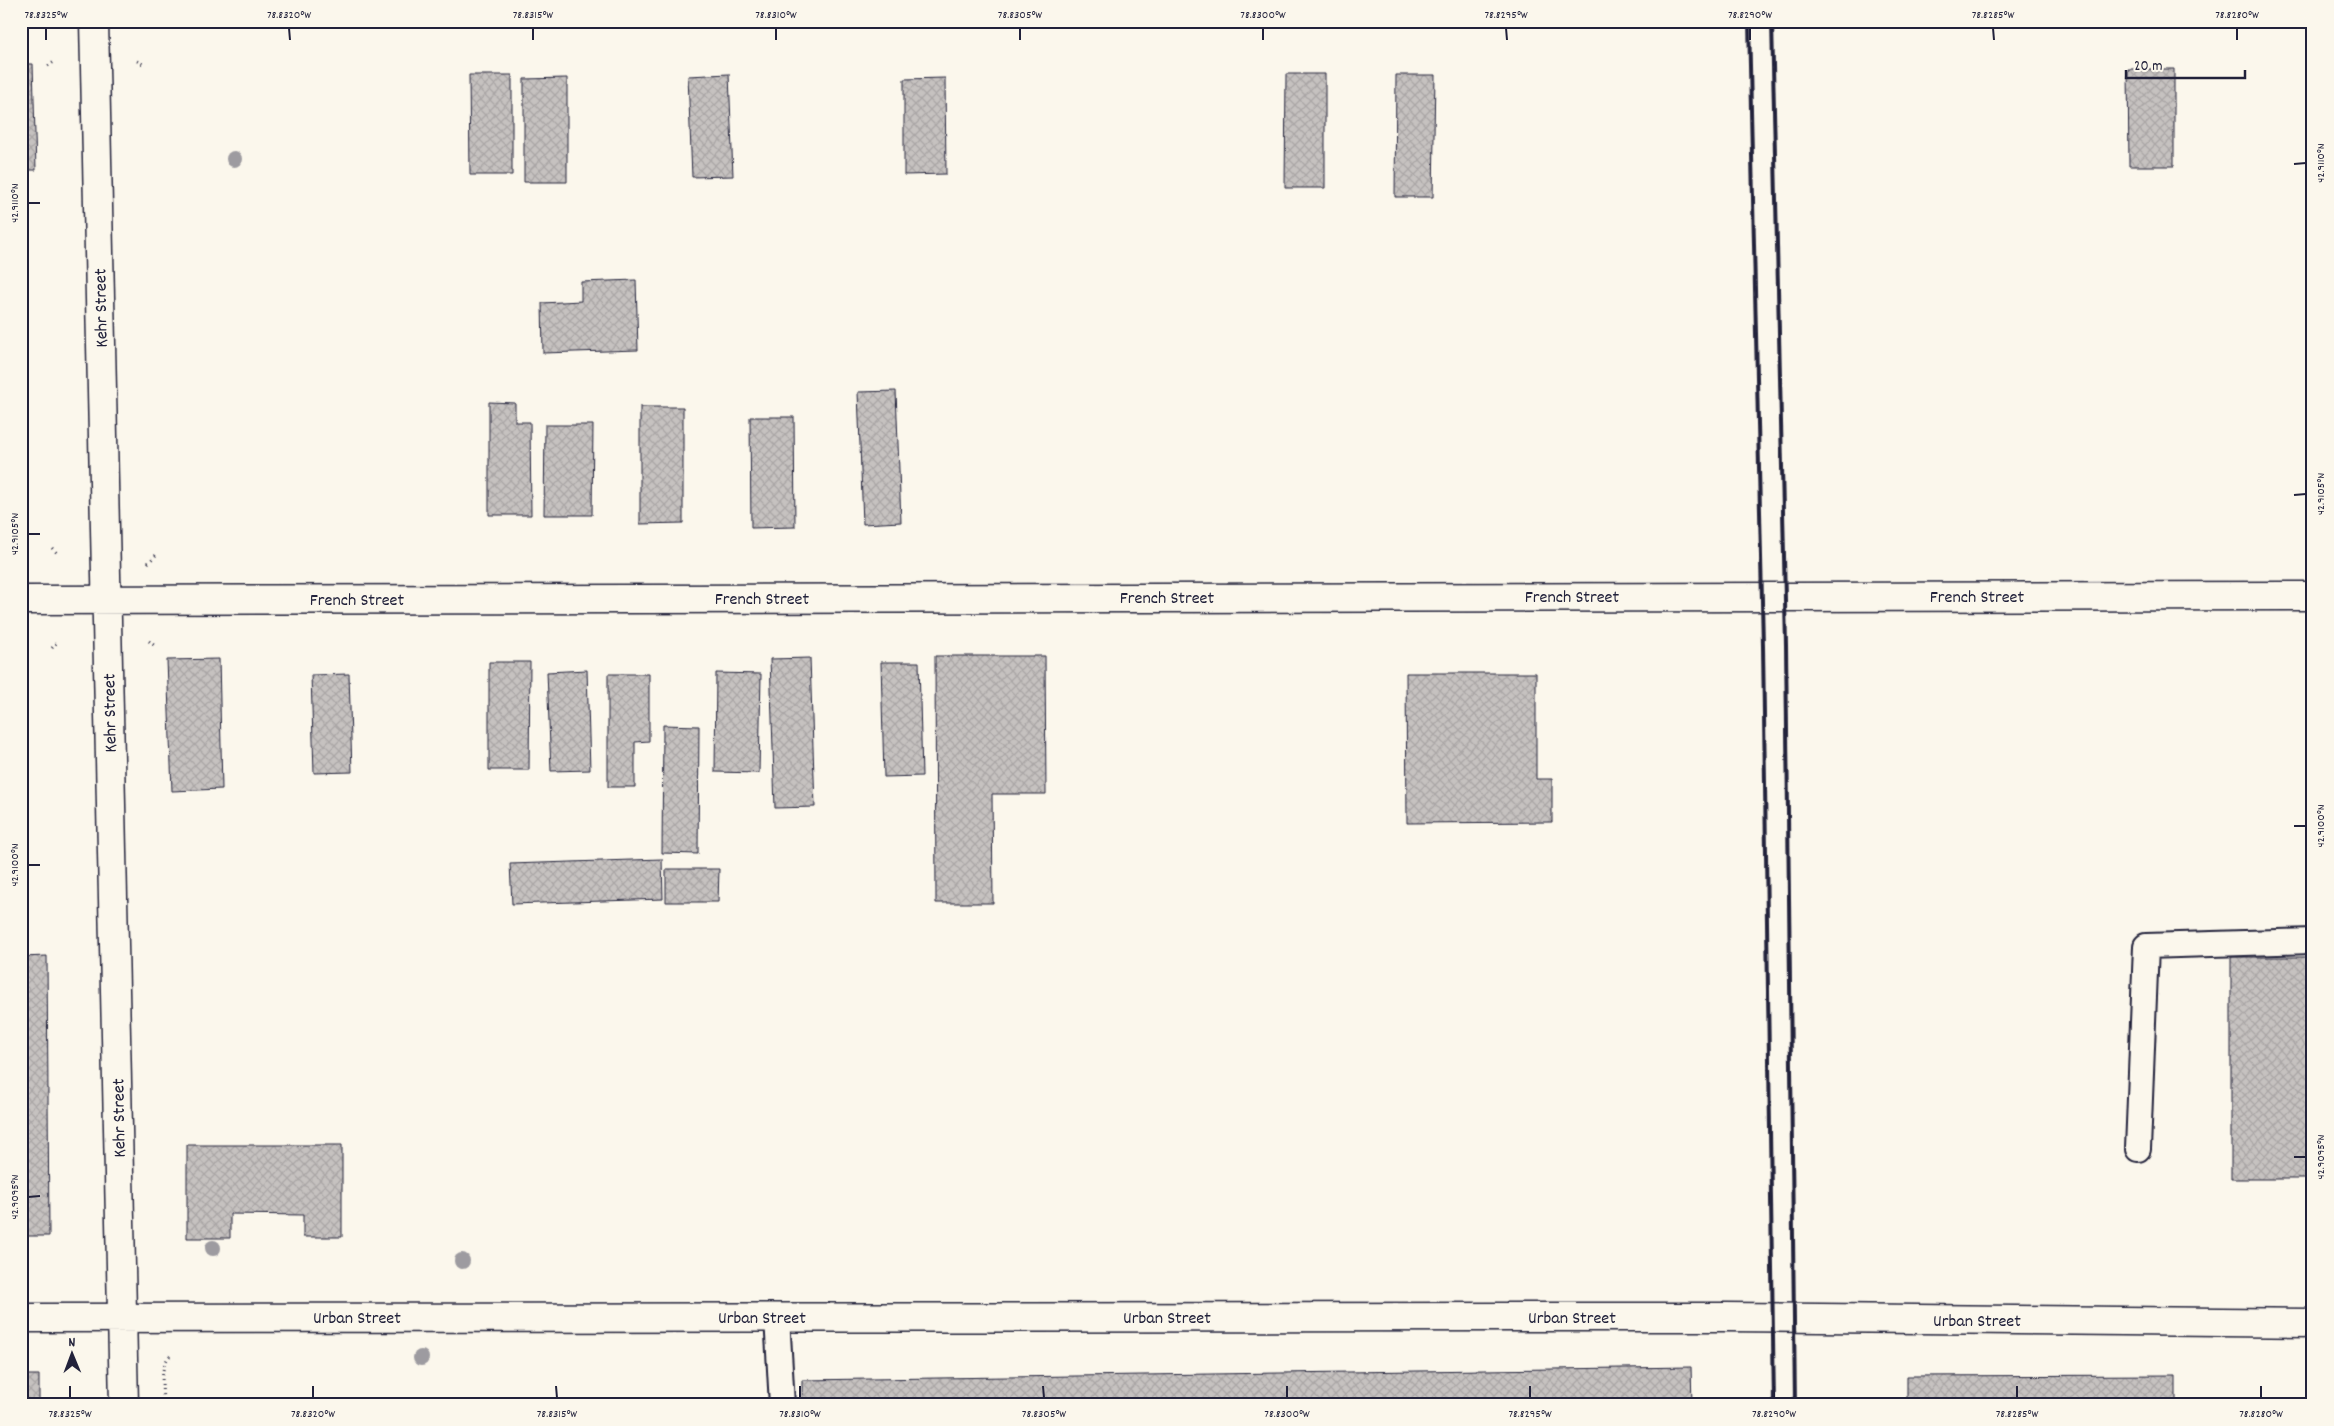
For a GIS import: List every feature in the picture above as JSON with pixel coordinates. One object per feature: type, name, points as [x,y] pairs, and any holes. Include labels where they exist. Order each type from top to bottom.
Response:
[{"type":"street","name":"Kehr Street","points":[[94,21],[124,1405]]},
{"type":"street","name":"French Street","points":[[21,600],[2313,596]]},
{"type":"street","name":"Urban Street","points":[[21,1318],[1725,1317],[2313,1323]]},
{"type":"lane","points":[[2138,1149],[2146,946],[2313,941]]},
{"type":"lane","points":[[777,1317],[782,1405]]},
{"type":"path","points":[[137,61],[143,64]]},
{"type":"path","points":[[48,66],[54,62]]},
{"type":"path","points":[[52,548],[58,554]]},
{"type":"path","points":[[148,563],[156,555]]},
{"type":"path","points":[[52,648],[58,641]]},
{"type":"path","points":[[149,641],[156,647]]},
{"type":"path","points":[[164,1405],[163,1368],[169,1356]]},
{"type":"building","points":[[21,64],[33,64],[36,170],[21,170]]},
{"type":"building","points":[[2128,69],[2174,69],[2174,166],[2129,166]]},
{"type":"building","points":[[729,74],[733,176],[692,177],[688,76]]},
{"type":"building","points":[[1286,74],[1325,74],[1325,188],[1285,188]]},
{"type":"building","points":[[469,75],[512,75],[512,175],[470,175]]},
{"type":"building","points":[[1396,75],[1435,75],[1433,197],[1395,197]]},
{"type":"building","points":[[567,78],[567,182],[524,182],[524,79]]},
{"type":"building","points":[[945,78],[946,174],[904,175],[904,79]]},
{"type":"building","points":[[636,280],[638,350],[543,353],[542,303],[581,301],[581,282]]},
{"type":"building","points":[[896,391],[901,522],[863,524],[858,392]]},
{"type":"building","points":[[489,402],[515,403],[515,422],[530,422],[531,515],[489,515]]},
{"type":"building","points":[[640,407],[683,407],[683,523],[640,524]]},
{"type":"building","points":[[750,417],[794,417],[795,527],[751,528]]},
{"type":"building","points":[[545,425],[593,425],[592,515],[544,515]]},
{"type":"building","points":[[935,656],[1045,656],[1046,794],[992,794],[993,903],[936,903]]},
{"type":"building","points":[[810,658],[815,807],[775,808],[770,659]]},
{"type":"building","points":[[219,659],[222,789],[172,791],[167,660]]},
{"type":"building","points":[[489,662],[530,662],[529,770],[489,770]]},
{"type":"building","points":[[881,662],[919,662],[922,776],[884,777]]},
{"type":"building","points":[[587,670],[590,770],[551,771],[547,672]]},
{"type":"building","points":[[716,673],[761,674],[759,773],[715,772]]},
{"type":"building","points":[[1406,673],[1536,673],[1536,779],[1552,779],[1552,822],[1407,823]]},
{"type":"building","points":[[349,674],[352,772],[314,773],[311,675]]},
{"type":"building","points":[[608,674],[649,674],[649,741],[635,742],[635,787],[608,787]]},
{"type":"building","points":[[663,725],[699,726],[698,854],[662,853]]},
{"type":"building","points":[[662,859],[663,899],[512,904],[510,864]]},
{"type":"building","points":[[666,869],[719,869],[718,902],[666,902]]},
{"type":"building","points":[[47,956],[49,1236],[21,1236],[21,957]]},
{"type":"building","points":[[2231,957],[2313,957],[2313,1179],[2231,1179]]},
{"type":"building","points":[[187,1145],[342,1145],[342,1237],[303,1237],[303,1215],[230,1214],[230,1238],[187,1238]]},
{"type":"building","points":[[1691,1367],[1692,1405],[802,1405],[802,1380]]},
{"type":"building","points":[[21,1375],[39,1375],[39,1405],[21,1405]]},
{"type":"building","points":[[2176,1375],[2176,1405],[1907,1405],[1907,1376]]},
{"type":"railway","points":[[1749,21],[1763,646],[1774,1405]]},
{"type":"railway","points":[[1772,21],[1786,645],[1795,1405]]}]
